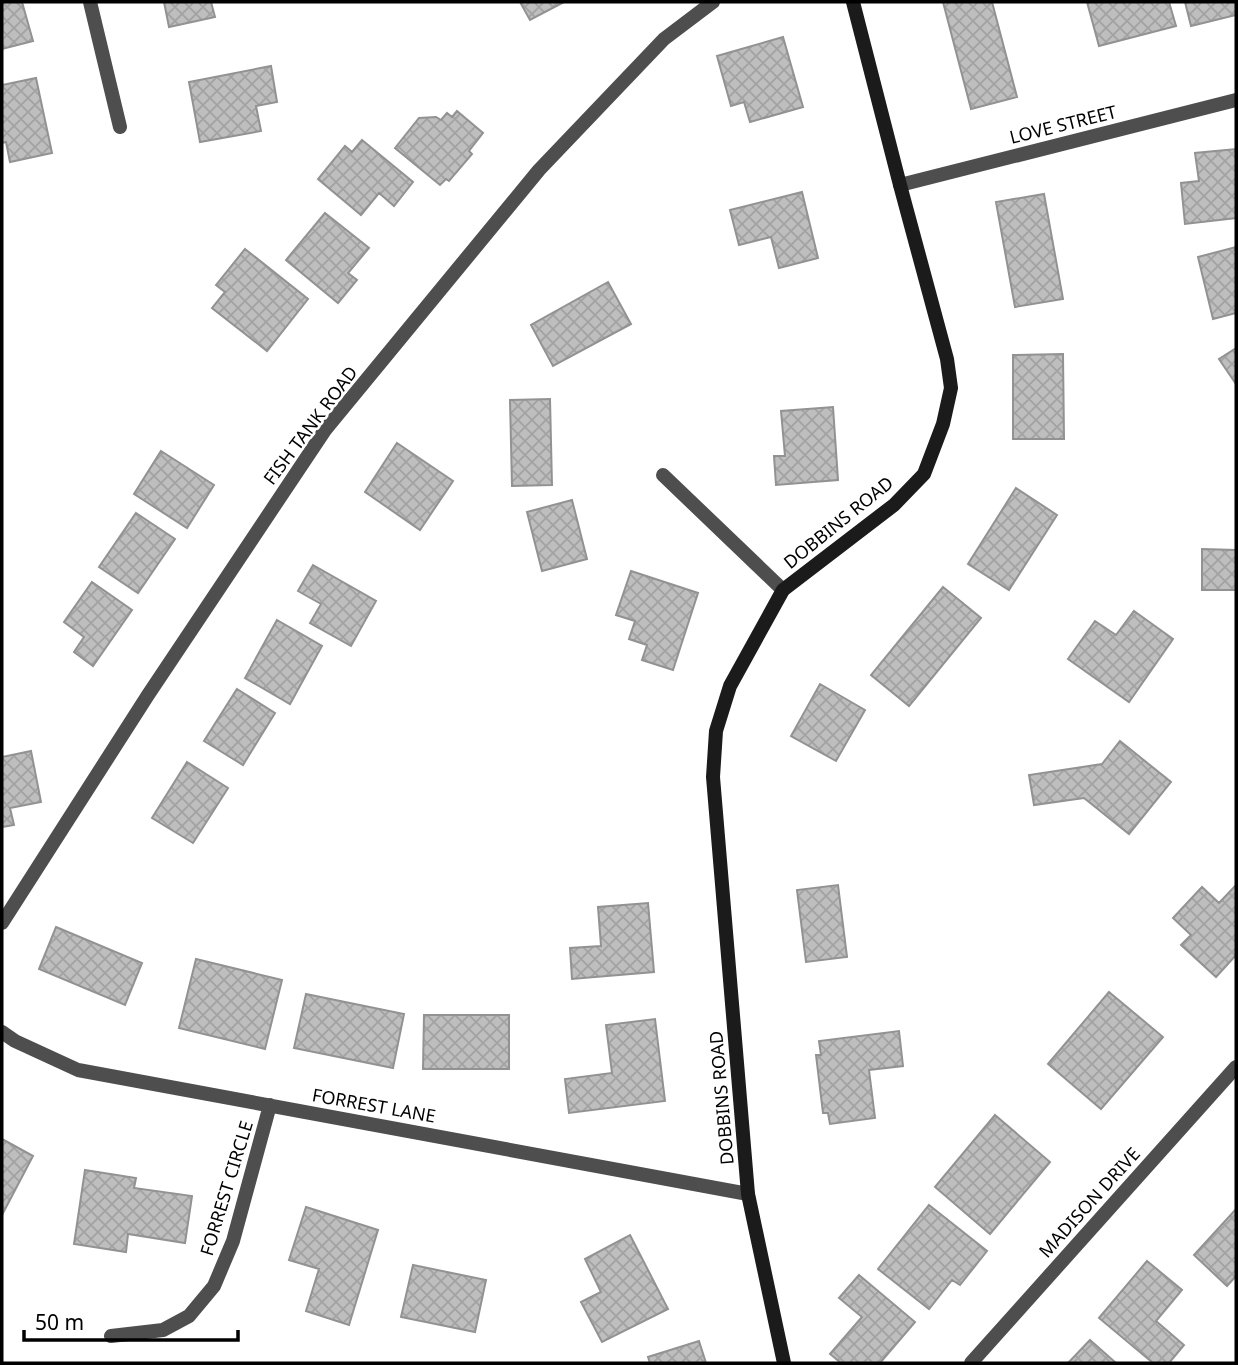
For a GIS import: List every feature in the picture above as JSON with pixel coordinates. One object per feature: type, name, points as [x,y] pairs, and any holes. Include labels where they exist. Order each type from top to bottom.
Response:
[{"type":"street","points":[[90,2],[120,127]]},
{"type":"street","name":"FISH TANK ROAD","points":[[2,923],[148,695],[325,430],[539,170],[664,39],[713,2]]},
{"type":"street","name":"DOBBINS ROAD","points":[[784,1363],[748,1194],[713,777],[716,731],[730,686],[783,590],[894,505],[924,474],[943,424],[951,388],[947,359],[853,2]]},
{"type":"street","name":"LOVE STREET","points":[[900,185],[1236,100]]},
{"type":"street","points":[[663,475],[783,590]]},
{"type":"street","name":"FORREST LANE","points":[[2,1032],[15,1041],[78,1070],[748,1194]]},
{"type":"street","name":"MADISON DRIVE","points":[[971,1363],[1236,1067]]},
{"type":"street","name":"FORREST CIRCLE","points":[[111,1336],[163,1330],[189,1316],[214,1286],[233,1241],[270,1105]]},
{"type":"building","points":[[2,2],[22,2],[33,41],[2,49]]},
{"type":"building","points":[[164,2],[211,2],[215,17],[169,27]]},
{"type":"building","points":[[520,2],[564,2],[530,20]]},
{"type":"building","points":[[943,2],[992,2],[1017,97],[971,109]]},
{"type":"building","points":[[1087,2],[1169,2],[1176,26],[1099,46]]},
{"type":"building","points":[[1185,2],[1236,2],[1236,15],[1191,26]]},
{"type":"building","points":[[783,37],[803,107],[750,122],[744,102],[731,106],[717,56]]},
{"type":"building","points":[[271,66],[277,102],[256,106],[261,131],[200,142],[189,82]]},
{"type":"building","points":[[36,78],[52,153],[10,162],[6,142],[2,143],[2,85]]},
{"type":"building","points":[[457,111],[483,133],[469,151],[472,154],[449,181],[446,179],[440,185],[395,148],[419,118],[436,117],[441,120],[447,113],[452,117]]},
{"type":"building","points":[[362,140],[413,182],[394,206],[379,193],[361,215],[318,179],[345,146],[352,152]]},
{"type":"building","points":[[1236,149],[1236,218],[1185,224],[1181,183],[1199,181],[1195,153]]},
{"type":"building","points":[[802,192],[818,258],[779,268],[771,237],[739,245],[730,210]]},
{"type":"building","points":[[1044,194],[1063,299],[1015,307],[996,202]]},
{"type":"building","points":[[325,213],[369,248],[348,273],[357,280],[338,303],[286,260]]},
{"type":"building","points":[[1236,247],[1236,313],[1213,319],[1198,257]]},
{"type":"building","points":[[245,249],[308,299],[267,351],[212,308],[225,292],[216,285]]},
{"type":"building","points":[[608,282],[631,324],[553,366],[531,325]]},
{"type":"building","points":[[1236,348],[1236,384],[1219,359]]},
{"type":"building","points":[[1063,354],[1064,439],[1013,439],[1013,355]]},
{"type":"building","points":[[550,399],[552,485],[512,486],[510,400]]},
{"type":"building","points":[[833,407],[838,480],[776,485],[774,456],[785,456],[781,411]]},
{"type":"building","points":[[397,443],[453,481],[420,530],[365,492]]},
{"type":"building","points":[[161,451],[214,485],[187,528],[134,494]]},
{"type":"building","points":[[1016,488],[1057,515],[1009,590],[968,564]]},
{"type":"building","points":[[572,500],[587,559],[542,571],[527,512]]},
{"type":"building","points":[[136,513],[175,539],[138,593],[99,567]]},
{"type":"building","points":[[1202,549],[1236,550],[1236,590],[1202,590]]},
{"type":"building","points":[[313,565],[376,601],[351,646],[310,623],[321,604],[298,591]]},
{"type":"building","points":[[631,571],[698,593],[673,670],[642,660],[647,645],[629,639],[635,621],[616,615]]},
{"type":"building","points":[[92,582],[132,610],[93,666],[74,652],[84,637],[64,622]]},
{"type":"building","points":[[943,587],[981,618],[909,706],[871,675]]},
{"type":"building","points":[[1134,611],[1173,639],[1129,702],[1068,659],[1095,621],[1116,635]]},
{"type":"building","points":[[277,620],[322,646],[290,704],[245,678]]},
{"type":"building","points":[[820,684],[865,710],[836,761],[791,736]]},
{"type":"building","points":[[237,689],[275,713],[243,765],[204,741]]},
{"type":"building","points":[[1120,741],[1171,782],[1129,834],[1084,798],[1034,805],[1029,775],[1102,764]]},
{"type":"building","points":[[31,751],[41,802],[10,808],[14,825],[2,827],[2,757]]},
{"type":"building","points":[[187,762],[228,788],[193,843],[152,818]]},
{"type":"building","points":[[838,885],[847,957],[806,962],[797,890]]},
{"type":"building","points":[[1236,885],[1236,955],[1216,977],[1181,945],[1191,935],[1173,918],[1202,887],[1219,903]]},
{"type":"building","points":[[648,903],[654,972],[572,979],[570,948],[601,946],[598,907]]},
{"type":"building","points":[[56,927],[142,963],[125,1005],[39,969]]},
{"type":"building","points":[[196,959],[282,980],[265,1049],[179,1028]]},
{"type":"building","points":[[1109,992],[1163,1037],[1101,1109],[1048,1064]]},
{"type":"building","points":[[306,994],[404,1014],[393,1068],[294,1048]]},
{"type":"building","points":[[424,1015],[509,1015],[509,1069],[423,1069]]},
{"type":"building","points":[[655,1019],[665,1101],[569,1113],[565,1079],[612,1073],[606,1025]]},
{"type":"building","points":[[899,1031],[903,1066],[869,1070],[875,1118],[830,1124],[828,1113],[823,1113],[816,1055],[821,1055],[819,1041]]},
{"type":"building","points":[[995,1115],[1050,1162],[990,1234],[935,1187]]},
{"type":"building","points":[[2,1139],[33,1156],[2,1215]]},
{"type":"building","points":[[85,1170],[136,1178],[134,1188],[192,1196],[185,1243],[128,1234],[126,1252],[74,1244]]},
{"type":"building","points":[[929,1205],[987,1251],[960,1285],[952,1280],[929,1309],[878,1269]]},
{"type":"building","points":[[306,1207],[378,1230],[349,1325],[306,1311],[319,1269],[289,1260]]},
{"type":"building","points":[[1236,1209],[1236,1276],[1227,1286],[1194,1255]]},
{"type":"building","points":[[630,1235],[668,1309],[602,1342],[581,1302],[601,1292],[585,1259]]},
{"type":"building","points":[[1147,1261],[1182,1290],[1156,1321],[1184,1345],[1169,1363],[1153,1363],[1099,1318]]},
{"type":"building","points":[[413,1265],[486,1280],[475,1332],[401,1317]]},
{"type":"building","points":[[859,1275],[915,1322],[880,1363],[841,1363],[830,1354],[862,1317],[839,1298]]},
{"type":"building","points":[[1090,1340],[1116,1363],[1068,1363]]},
{"type":"building","points":[[699,1341],[706,1363],[650,1363],[648,1357]]}]
